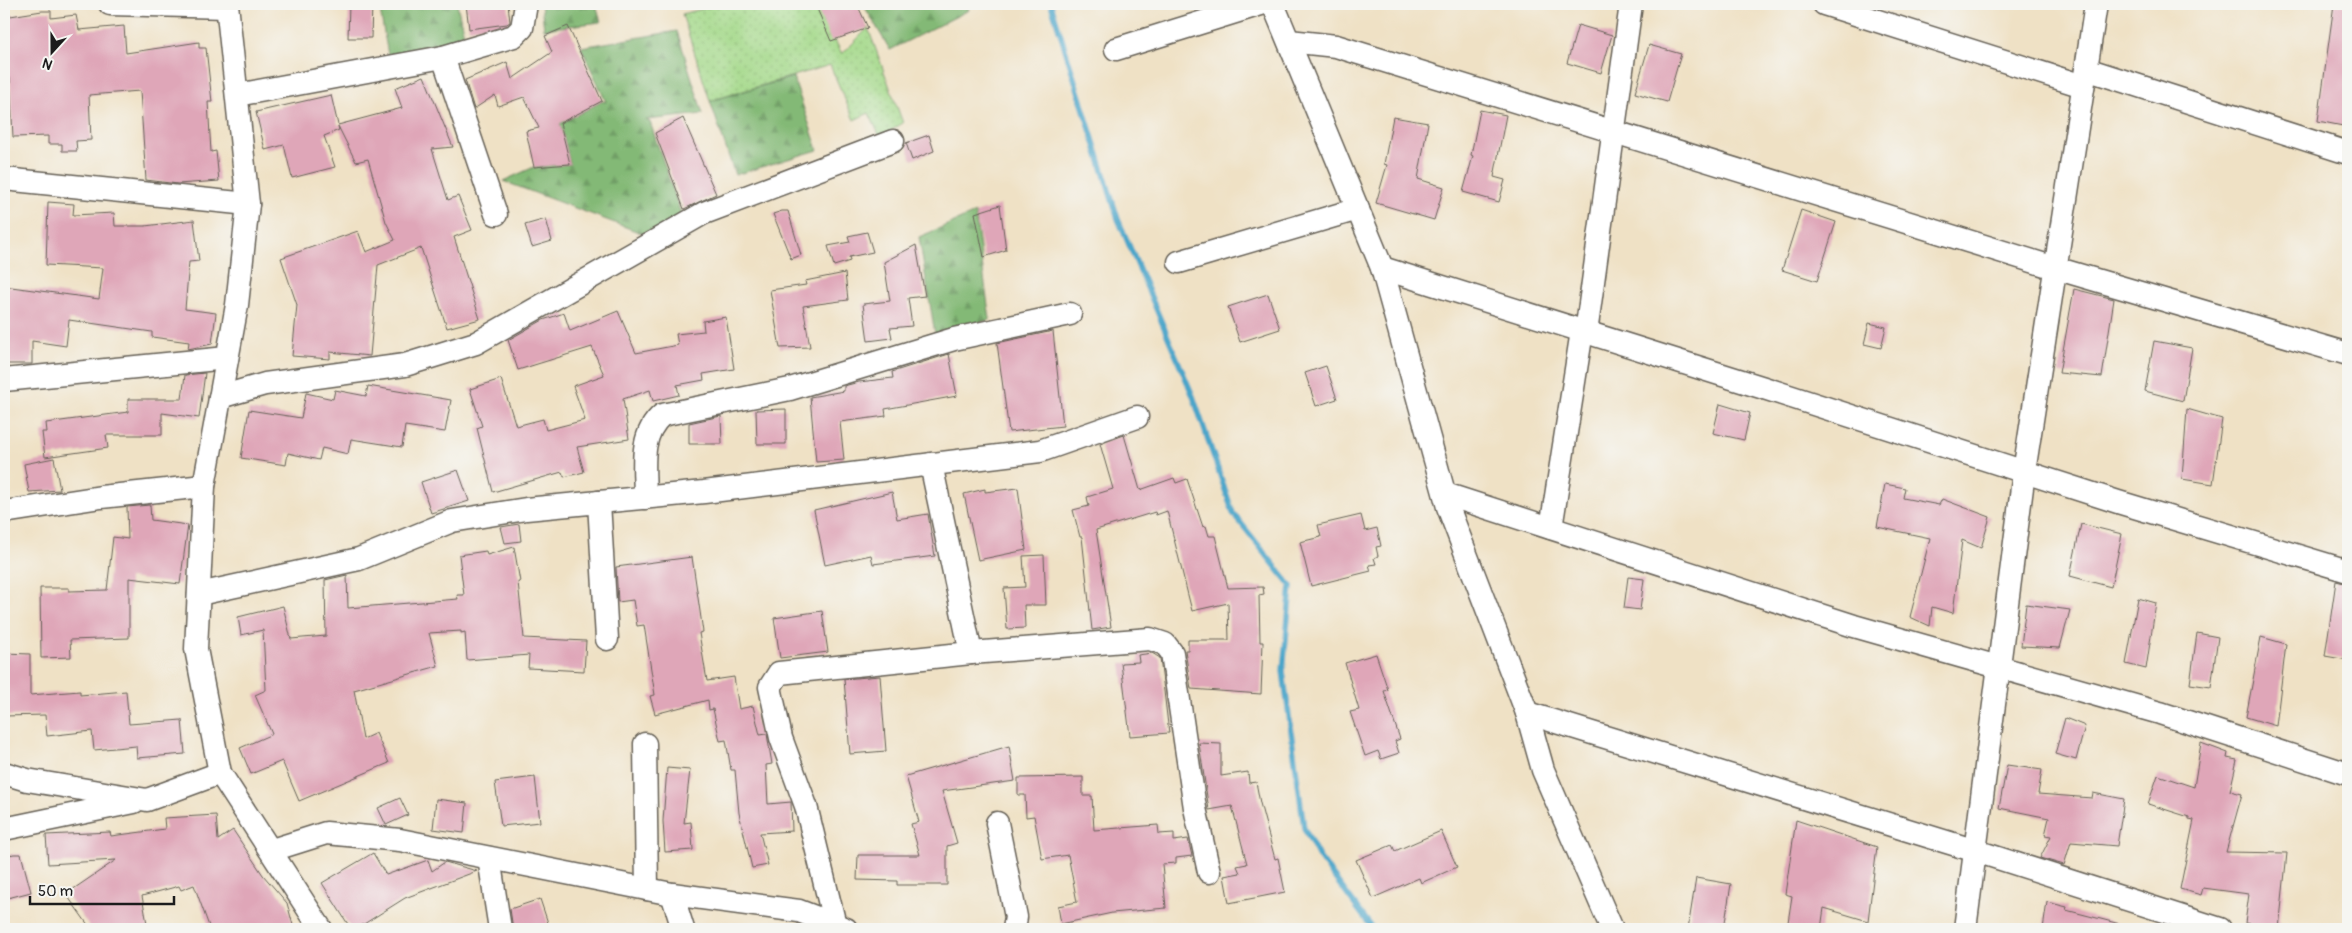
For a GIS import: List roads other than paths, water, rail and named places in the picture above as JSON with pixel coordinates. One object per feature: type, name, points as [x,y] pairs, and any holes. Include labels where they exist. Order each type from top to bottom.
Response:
[{"type":"street","points":[[110,4],[227,6],[248,204],[237,305],[204,486],[196,649],[220,773],[272,850],[321,929]]},
{"type":"street","points":[[237,96],[443,57],[514,36],[522,28],[526,4]]},
{"type":"street","points":[[1116,49],[1261,4]]},
{"type":"street","points":[[1273,4],[1382,268],[1452,516],[1527,713],[1544,770],[1612,929]]},
{"type":"street","points":[[1551,528],[1584,332],[1631,4]]},
{"type":"street","points":[[1824,4],[2348,153]]},
{"type":"street","points":[[1966,929],[2024,472],[2096,4]]},
{"type":"street","points":[[1289,41],[1336,46],[2055,268],[2348,354]]},
{"type":"street","points":[[443,57],[496,214]]},
{"type":"street","points":[[220,397],[265,384],[405,365],[476,342],[704,213],[893,140]]},
{"type":"street","points":[[4,179],[248,204]]},
{"type":"street","points":[[1179,262],[1358,209]]},
{"type":"street","points":[[1382,268],[2024,472],[2348,571]]},
{"type":"street","points":[[645,498],[645,442],[651,424],[662,415],[790,389],[954,339],[1070,314]]},
{"type":"street","points":[[4,380],[227,358]]},
{"type":"street","points":[[199,594],[359,559],[452,521],[526,509],[645,498],[1040,451],[1137,417]]},
{"type":"street","points":[[931,464],[971,653]]},
{"type":"street","points":[[4,512],[101,497],[204,486]]},
{"type":"street","points":[[1445,494],[1854,626],[2160,714],[2348,774]]},
{"type":"street","points":[[599,502],[607,639]]},
{"type":"street","points":[[841,927],[806,806],[781,738],[770,686],[779,673],[971,653],[1150,639],[1165,644],[1172,653],[1195,808],[1210,872]]},
{"type":"street","points":[[1527,713],[1976,851],[2220,929]]},
{"type":"street","points":[[645,744],[647,889]]},
{"type":"street","points":[[4,773],[27,780],[147,800]]},
{"type":"street","points":[[4,829],[147,800],[220,773]]},
{"type":"street","points":[[997,823],[1016,916],[1014,929]]},
{"type":"street","points":[[272,850],[326,833],[400,840],[672,894],[799,911],[841,927]]},
{"type":"street","points":[[489,858],[500,929]]},
{"type":"street","points":[[672,894],[683,929]]},
{"type":"waterway","points":[[1051,4],[1118,219],[1193,396],[1233,513],[1291,586],[1283,671],[1304,828],[1319,857],[1373,929]]}]
